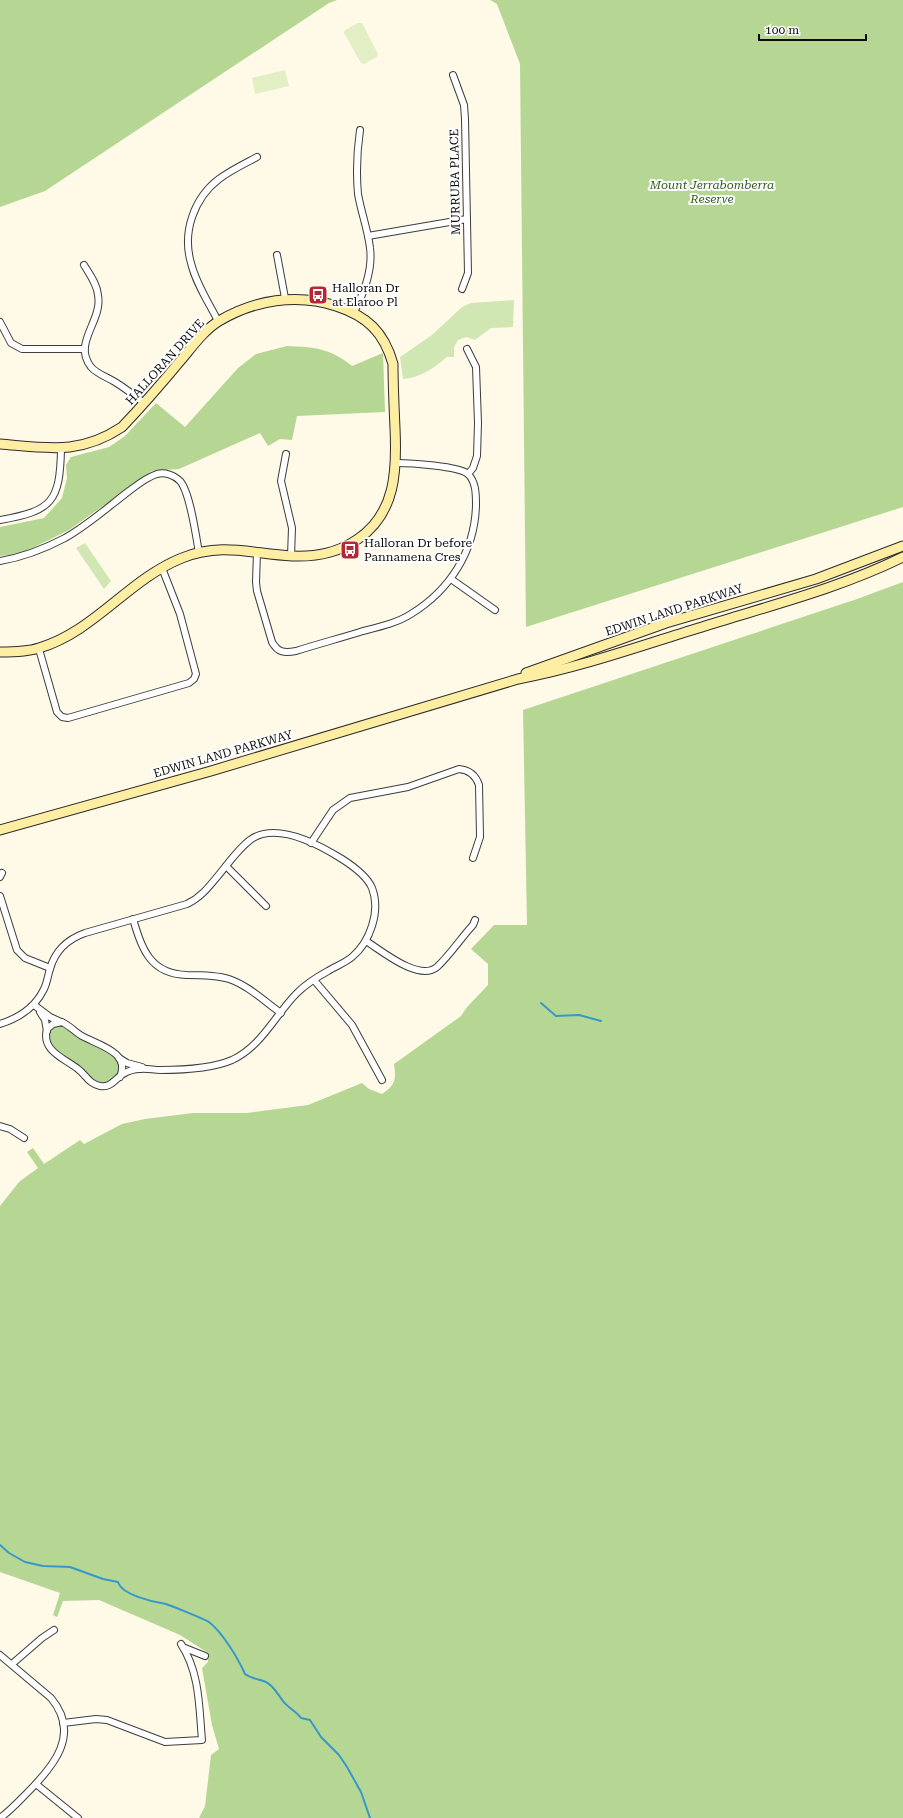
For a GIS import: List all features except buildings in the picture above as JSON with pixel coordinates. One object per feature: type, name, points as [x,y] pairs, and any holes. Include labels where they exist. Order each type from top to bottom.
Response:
[{"type":"main road","name":"HALLORAN DRIVE","points":[[0,444],[61,449],[76,447],[108,436],[122,427],[198,340],[218,321],[245,309],[285,298],[306,299],[329,303],[354,312],[376,330],[390,354],[393,364],[396,463],[392,492],[387,506],[371,529],[362,536],[351,544],[324,555],[292,556],[236,549],[217,550],[182,558],[162,568],[142,581],[87,624],[61,639],[39,648],[0,652]]},
{"type":"main road","name":"EDWIN LAND PARKWAY","points":[[452,699],[666,623],[816,579],[903,546]]},
{"type":"main road","name":"EDWIN LAND PARKWAY","points":[[0,830],[211,771],[518,679],[552,673],[622,653],[779,604],[872,572],[903,557]]},
{"type":"street","name":"MURRUBA PLACE","points":[[454,75],[462,98],[465,113],[468,273],[462,289]]},
{"type":"street","points":[[354,312],[369,274],[370,249],[360,202],[357,178],[360,130]]},
{"type":"street","points":[[218,321],[190,263],[188,245],[190,224],[197,204],[211,186],[226,174],[257,157]]},
{"type":"street","points":[[368,236],[467,219]]},
{"type":"street","points":[[277,255],[285,298]]},
{"type":"street","points":[[84,265],[94,279],[99,296],[98,313],[88,334],[84,349],[86,359],[92,368],[115,382],[144,403]]},
{"type":"street","points":[[0,322],[11,343],[22,349],[84,349]]},
{"type":"street","points":[[467,349],[476,367],[478,423],[477,456],[473,468],[468,474]]},
{"type":"street","points":[[0,520],[29,515],[47,505],[58,488],[61,449]]},
{"type":"street","points":[[286,454],[281,481],[292,528],[292,556]]},
{"type":"street","points":[[257,552],[257,591],[272,642],[277,650],[283,652],[296,651],[400,620],[410,615],[429,602],[451,579],[463,561],[474,526],[476,492],[475,485],[468,474],[463,471],[431,465],[396,463]]},
{"type":"street","points":[[0,561],[41,550],[66,537],[92,520],[141,482],[157,474],[175,476],[185,487],[199,553]]},
{"type":"street","points":[[39,648],[57,712],[68,718],[189,683],[194,679],[196,674],[180,614],[162,568]]},
{"type":"street","points":[[451,579],[495,610]]},
{"type":"street","points":[[311,844],[333,810],[350,798],[412,786],[459,769],[471,773],[476,778],[479,785],[480,834],[473,858]]},
{"type":"street","points":[[0,1024],[18,1017],[34,1005],[45,986],[50,968],[58,952],[75,937],[187,904],[197,899],[234,855],[250,840],[266,832],[284,833],[332,853],[366,878],[375,898],[371,930],[366,941],[351,958],[314,980],[297,993],[256,1043],[233,1059],[203,1067],[170,1070],[134,1070],[120,1076]]},
{"type":"street","points":[[226,866],[266,906]]},
{"type":"street","points":[[0,896],[17,950],[25,958],[50,968]]},
{"type":"street","points":[[133,919],[141,946],[148,958],[157,965],[170,973],[212,976],[229,979],[243,985],[281,1013]]},
{"type":"street","points":[[366,941],[415,970],[428,971],[437,967],[475,920]]},
{"type":"street","points":[[314,980],[352,1025],[382,1080]]},
{"type":"street","points":[[34,1005],[50,1017],[68,1025],[84,1037],[106,1047],[127,1063],[145,1069]]},
{"type":"street","points":[[34,1005],[44,1017],[47,1043],[53,1052],[79,1070],[93,1083],[100,1086],[107,1086],[117,1081],[122,1067],[119,1057]]},
{"type":"street","points":[[46,1032],[49,1026],[61,1022]]},
{"type":"street","points":[[0,1126],[24,1138]]},
{"type":"street","points":[[12,1664],[42,1638],[54,1630]]},
{"type":"street","points":[[63,1723],[96,1719],[108,1720],[165,1742],[202,1740],[195,1676],[191,1661],[180,1643],[192,1652],[205,1656]]},
{"type":"street","points":[[0,1655],[51,1698],[58,1706],[63,1723],[64,1735],[58,1758],[36,1784],[0,1818]]},
{"type":"street","points":[[36,1784],[78,1818]]},
{"type":"green space","points":[[0,0],[337,0],[329,3],[45,191],[0,207]]},
{"type":"green space","name":"Mount Jerrabomberra Reserve","points":[[490,0],[903,0],[903,507],[526,627],[520,64],[497,4]]},
{"type":"green space","points":[[358,23],[362,23],[378,54],[377,57],[364,64],[361,63],[344,33],[345,30]]},
{"type":"green space","points":[[285,70],[289,86],[255,94],[252,78]]},
{"type":"green space","points":[[514,300],[513,327],[491,328],[475,340],[466,337],[458,340],[454,347],[454,357],[447,357],[432,369],[415,377],[403,379],[400,357],[432,335],[462,307],[471,303]]},
{"type":"green space","points":[[287,346],[314,348],[329,352],[352,366],[383,353],[385,412],[297,416],[292,440],[280,439],[268,446],[260,433],[179,469],[152,471],[69,530],[20,554],[0,556],[0,527],[44,518],[62,498],[67,478],[66,465],[71,457],[109,447],[125,436],[156,403],[185,427],[238,368],[256,354]]},
{"type":"green space","points":[[85,543],[111,581],[104,589],[76,548]]},
{"type":"green space","points":[[903,582],[903,1818],[199,1818],[205,1806],[211,1755],[219,1749],[212,1725],[202,1668],[208,1662],[208,1653],[180,1635],[99,1600],[63,1601],[57,1617],[53,1615],[60,1593],[0,1572],[0,1206],[19,1182],[38,1168],[27,1152],[33,1148],[44,1164],[80,1140],[84,1144],[122,1124],[145,1119],[193,1113],[247,1113],[308,1105],[362,1083],[369,1089],[382,1094],[387,1091],[395,1078],[394,1064],[461,1016],[467,1007],[488,985],[488,964],[471,949],[494,925],[527,925],[523,710],[857,599]]},
{"type":"green space","points":[[61,1025],[78,1038],[100,1047],[113,1055],[117,1060],[119,1067],[117,1076],[107,1083],[95,1081],[56,1051],[49,1038],[52,1028]]},
{"type":"waterway","points":[[541,1003],[556,1016],[579,1015],[601,1021]]},
{"type":"waterway","points":[[0,1545],[9,1553],[25,1562],[43,1566],[70,1567],[103,1579],[118,1582],[125,1591],[146,1600],[166,1604],[209,1622],[214,1626],[229,1646],[245,1674],[266,1682],[271,1686],[285,1703],[301,1718],[310,1720],[321,1737],[339,1755],[361,1792],[370,1818]]},
{"type":"place","name":"Halloran Dr at Elaroo Pl","points":[[318,295]]},
{"type":"place","name":"Halloran Dr before Pannamena Cres","points":[[350,550]]}]
